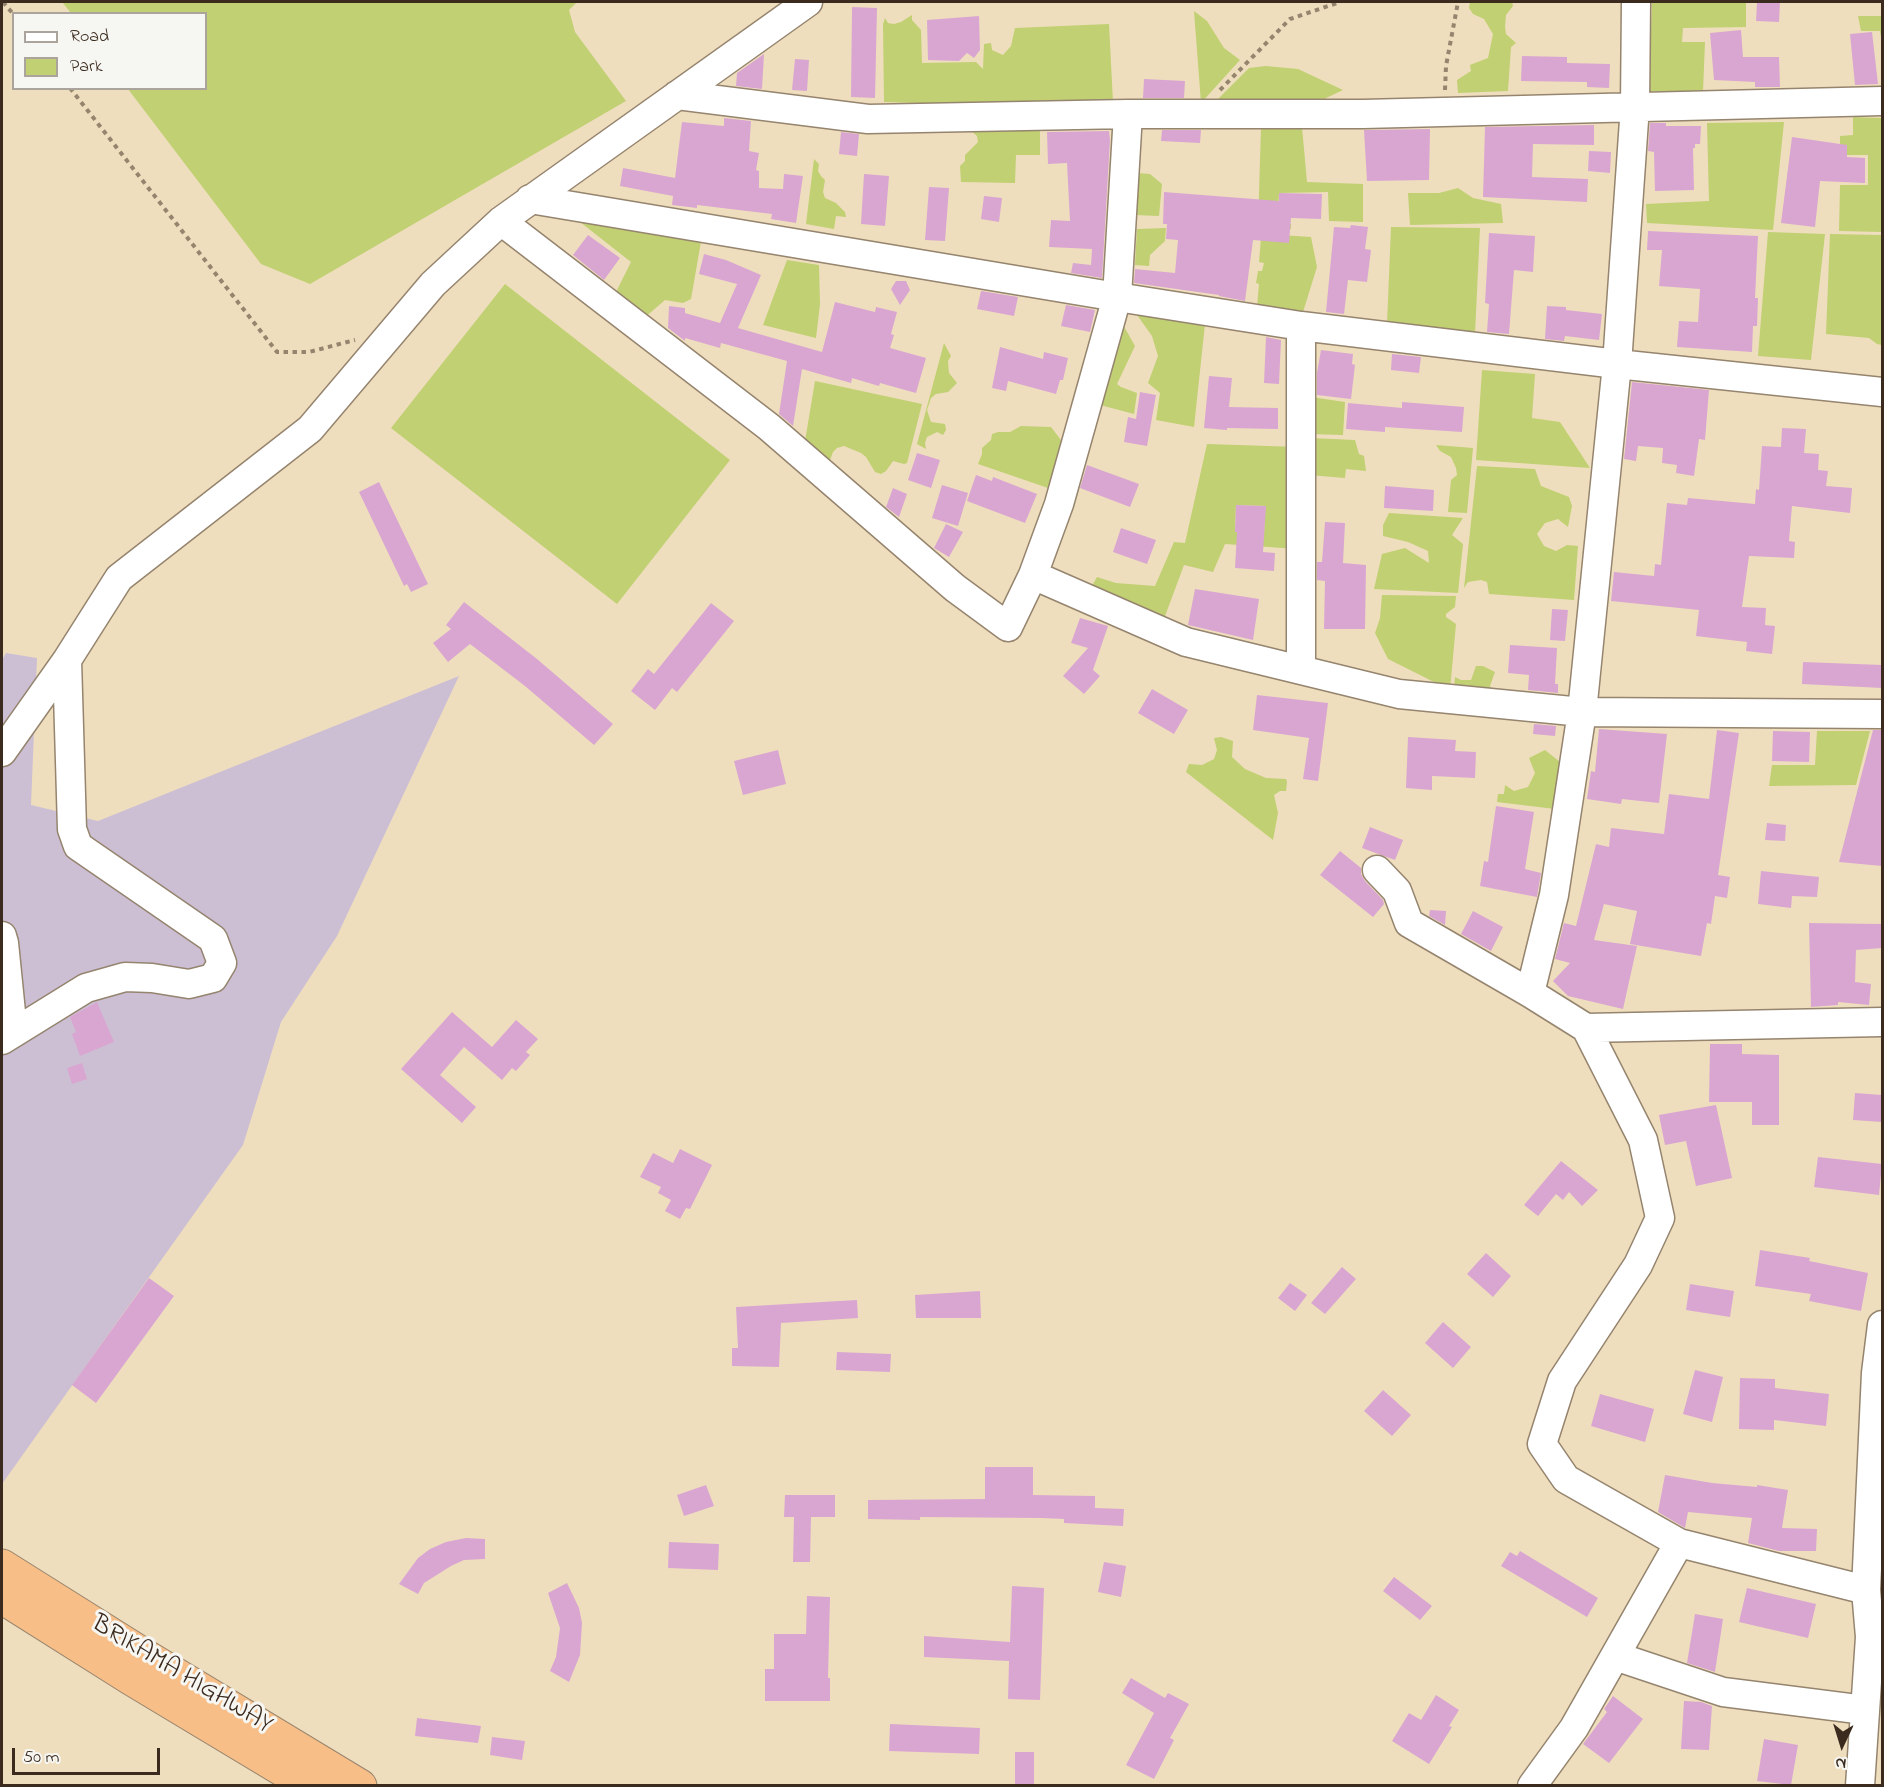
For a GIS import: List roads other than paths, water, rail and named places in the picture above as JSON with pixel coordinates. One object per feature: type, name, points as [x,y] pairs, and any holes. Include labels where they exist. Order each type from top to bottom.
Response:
[{"type":"highway","name":"BRIKAMA HIGHWAY","points":[[2,1566],[150,1659],[360,1785]]},
{"type":"highway","name":"BRIKAMA HIGHWAY","points":[[2,1597],[132,1679],[310,1785]]},
{"type":"street","points":[[2,752],[68,660],[119,578],[310,429],[433,284],[501,221],[530,199],[808,2]]},
{"type":"street","points":[[1530,993],[1554,894],[1582,712],[1617,364],[1635,106],[1636,2]]},
{"type":"street","points":[[677,95],[868,119],[1444,111],[1882,101]]},
{"type":"street","points":[[501,221],[769,427],[955,588],[1008,627],[1033,575],[1059,504],[1117,297],[1128,114]]},
{"type":"street","points":[[530,199],[1301,326],[1617,364],[1882,392]]},
{"type":"street","points":[[1301,326],[1301,669]]},
{"type":"street","points":[[1033,575],[1186,642],[1399,694],[1582,712],[1882,714]]},
{"type":"street","points":[[2,936],[8,1036],[86,988],[125,976],[189,984],[213,978],[222,963],[213,939],[78,846],[72,829],[68,660]]},
{"type":"street","points":[[1377,870],[1397,891],[1409,923],[1586,1028],[1643,1140],[1660,1218],[1638,1265],[1562,1381],[1542,1444],[1566,1479],[1679,1543],[1866,1590]]},
{"type":"street","points":[[1586,1028],[1882,1022]]},
{"type":"street","points":[[1860,1785],[1865,1710],[1876,1637],[1866,1590],[1876,1373],[1882,1325]]},
{"type":"street","points":[[1532,1785],[1574,1728],[1679,1543]]},
{"type":"street","points":[[1615,1656],[1723,1692],[1865,1710]]}]
